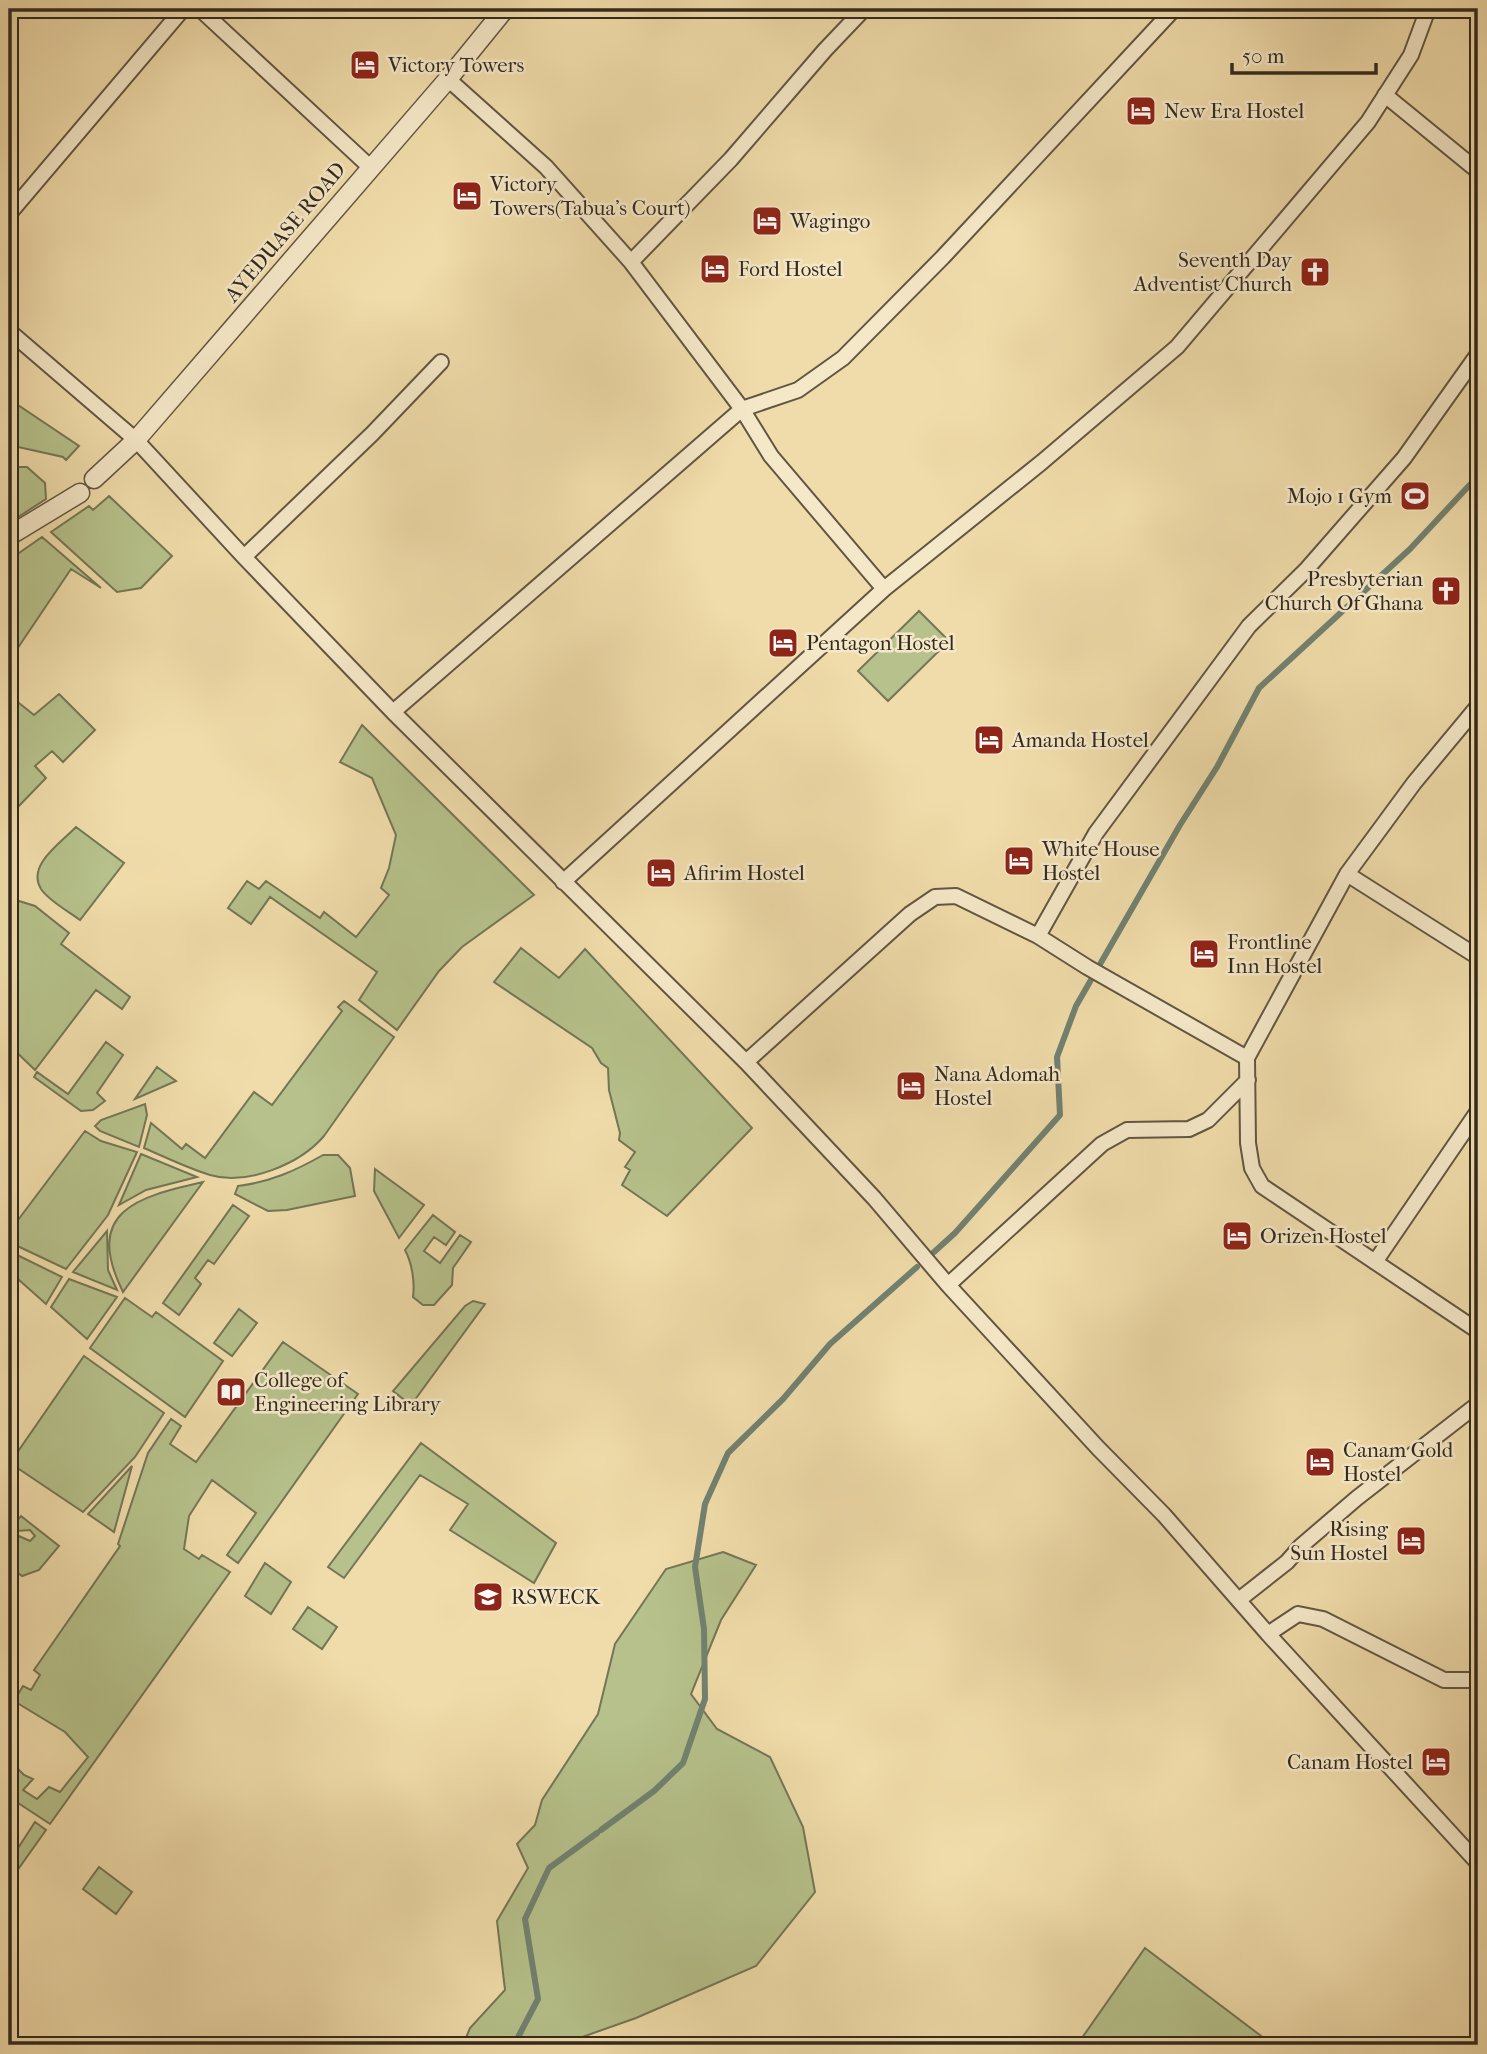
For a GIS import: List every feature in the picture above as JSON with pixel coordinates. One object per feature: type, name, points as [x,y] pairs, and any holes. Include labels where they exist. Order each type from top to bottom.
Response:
[{"type":"street","points":[[9,214],[183,9]]},
{"type":"street","points":[[200,9],[370,167]]},
{"type":"street","name":"AYEDUASE ROAD","points":[[94,479],[136,440],[448,79],[505,9]]},
{"type":"street","points":[[631,262],[731,159],[864,9]]},
{"type":"street","points":[[393,712],[742,409],[798,390],[843,358],[943,257],[1174,9]]},
{"type":"street","points":[[563,882],[884,589],[1042,463],[1177,347],[1368,122],[1410,55],[1428,9]]},
{"type":"street","points":[[448,79],[546,167],[631,262],[742,409],[771,456],[884,589]]},
{"type":"street","points":[[1385,95],[1478,171]]},
{"type":"street","points":[[9,331],[136,440],[393,712],[746,1062],[874,1198],[948,1285],[1098,1448],[1164,1515],[1268,1634],[1478,1863]]},
{"type":"street","points":[[1038,936],[1096,833],[1249,626],[1306,570],[1404,458],[1478,354]]},
{"type":"street","points":[[244,557],[372,434],[442,362]]},
{"type":"street","points":[[9,536],[80,493]]},
{"type":"street","points":[[1478,706],[1414,783],[1347,874],[1247,1058],[1248,1143],[1252,1168],[1262,1186],[1478,1331]]},
{"type":"street","points":[[1347,874],[1478,957]]},
{"type":"street","points":[[746,1062],[910,914],[935,897],[956,896],[1038,936],[1107,979],[1247,1058]]},
{"type":"street","points":[[948,1285],[1102,1144],[1127,1130],[1189,1129],[1208,1120],[1248,1080]]},
{"type":"street","points":[[1375,1262],[1478,1111]]},
{"type":"street","points":[[1240,1599],[1287,1562],[1301,1546],[1357,1498],[1478,1404]]},
{"type":"street","points":[[1268,1634],[1298,1615],[1323,1619],[1444,1680],[1478,1680]]},
{"type":"green space","points":[[9,399],[79,446],[66,460],[63,457],[9,445]]},
{"type":"green space","points":[[9,467],[27,467],[45,483],[46,499],[9,523]]},
{"type":"green space","points":[[109,496],[172,556],[141,588],[117,592],[51,532],[89,506],[93,510]]},
{"type":"green space","points":[[42,537],[101,588],[71,569],[9,661],[9,560]]},
{"type":"green space","points":[[919,611],[949,641],[888,701],[858,671]]},
{"type":"green space","points":[[59,694],[95,730],[63,762],[52,751],[35,766],[46,778],[15,810],[9,836],[9,695],[34,715]]},
{"type":"green space","points":[[362,725],[534,895],[462,947],[439,971],[397,1030],[359,1000],[377,972],[270,897],[251,924],[228,908],[247,881],[259,889],[266,881],[320,918],[324,912],[356,937],[389,895],[381,888],[389,868],[396,835],[372,778],[340,762]]},
{"type":"green space","points":[[76,827],[124,863],[80,920],[49,898],[41,889],[38,880],[42,863]]},
{"type":"green space","points":[[19,901],[35,906],[69,933],[61,944],[130,997],[122,1009],[96,990],[35,1070],[9,1045],[9,903]]},
{"type":"green space","points":[[521,948],[559,978],[585,949],[752,1128],[667,1216],[622,1185],[630,1170],[625,1167],[635,1152],[619,1140],[620,1133],[609,1090],[608,1068],[601,1063],[592,1048],[494,982]]},
{"type":"green space","points":[[344,1001],[394,1037],[324,1136],[314,1146],[287,1164],[272,1170],[256,1175],[225,1178],[193,1169],[144,1148],[151,1123],[182,1149],[186,1144],[205,1158],[254,1092],[272,1105],[342,1011],[338,1007]]},
{"type":"green space","points":[[106,1042],[123,1055],[97,1093],[105,1101],[93,1110],[81,1111],[34,1077],[37,1072],[68,1094]]},
{"type":"green space","points":[[157,1067],[176,1081],[135,1099]]},
{"type":"green space","points":[[145,1104],[147,1115],[139,1147],[100,1131],[95,1126],[101,1120]]},
{"type":"green space","points":[[85,1131],[101,1141],[137,1152],[108,1215],[66,1269],[9,1242],[9,1232]]},
{"type":"green space","points":[[141,1154],[197,1177],[146,1190],[119,1205]]},
{"type":"green space","points":[[323,1155],[338,1155],[350,1168],[355,1196],[287,1210],[268,1211],[235,1194],[238,1186],[282,1175]]},
{"type":"green space","points":[[375,1169],[424,1205],[399,1238],[374,1191]]},
{"type":"green space","points":[[203,1182],[123,1292],[112,1265],[109,1243],[113,1226],[123,1212],[157,1194]]},
{"type":"green space","points":[[233,1205],[249,1216],[214,1264],[208,1260],[195,1278],[201,1284],[179,1315],[163,1303]]},
{"type":"green space","points":[[433,1215],[455,1232],[446,1245],[434,1237],[424,1251],[440,1263],[460,1235],[471,1242],[453,1268],[452,1285],[434,1305],[423,1305],[413,1297],[412,1273],[405,1250]]},
{"type":"green space","points":[[107,1231],[108,1270],[117,1290],[73,1272]]},
{"type":"green space","points":[[9,1251],[62,1277],[46,1304],[9,1271]]},
{"type":"green space","points":[[69,1279],[117,1297],[87,1339],[51,1307]]},
{"type":"green space","points":[[125,1298],[152,1317],[156,1312],[223,1361],[185,1417],[90,1348]]},
{"type":"green space","points":[[473,1301],[485,1304],[411,1405],[393,1391],[465,1306]]},
{"type":"green space","points":[[239,1309],[257,1323],[232,1356],[214,1343]]},
{"type":"green space","points":[[283,1342],[358,1394],[238,1563],[227,1555],[256,1513],[212,1480],[189,1516],[184,1549],[199,1559],[202,1555],[230,1572],[50,1824],[9,1797],[9,1760],[24,1775],[33,1779],[23,1790],[37,1799],[49,1787],[60,1792],[88,1757],[65,1732],[14,1701],[23,1686],[31,1690],[40,1675],[34,1670],[120,1546],[118,1544],[148,1453],[171,1419],[181,1426],[170,1444],[196,1462]]},
{"type":"green space","points":[[84,1356],[164,1413],[135,1457],[83,1512],[10,1463]]},
{"type":"green space","points":[[421,1443],[556,1543],[534,1583],[450,1530],[468,1504],[420,1475],[344,1578],[328,1567]]},
{"type":"green space","points":[[132,1466],[114,1532],[88,1514]]},
{"type":"green space","points":[[21,1516],[59,1546],[39,1570],[22,1576],[17,1572],[9,1535],[12,1533],[30,1541],[35,1536],[30,1530],[17,1531],[11,1527]]},
{"type":"green space","points":[[723,1552],[756,1565],[721,1620],[691,1694],[717,1729],[770,1757],[803,1827],[815,1892],[756,1966],[566,2045],[463,2045],[470,2028],[505,1990],[497,1921],[528,1868],[517,1844],[535,1825],[542,1800],[598,1714],[615,1644],[666,1569]]},
{"type":"green space","points":[[265,1563],[291,1582],[271,1614],[245,1596]]},
{"type":"green space","points":[[308,1607],[337,1627],[322,1649],[293,1629]]},
{"type":"green space","points":[[35,1822],[46,1830],[9,1882],[9,1862]]},
{"type":"green space","points":[[99,1867],[132,1892],[116,1914],[83,1889]]},
{"type":"green space","points":[[1145,1948],[1273,2045],[1077,2045]]},
{"type":"waterway","points":[[934,1252],[955,1233],[1060,1115],[1057,1057],[1076,1006],[1180,825],[1217,767],[1259,688],[1410,549],[1478,476]]},
{"type":"waterway","points":[[601,1830],[654,1791],[683,1763],[705,1699],[704,1629],[695,1567],[705,1504],[728,1453],[783,1399],[830,1344],[917,1267]]},
{"type":"waterway","points":[[514,2045],[538,1999],[525,1919],[549,1868],[597,1833]]},
{"type":"place","name":"Victory Towers","points":[[365,65]]},
{"type":"place","name":"New Era Hostel","points":[[1141,111]]},
{"type":"place","name":"Victory Towers(Tabua's Court)","points":[[467,196]]},
{"type":"place","name":"Wagingo","points":[[767,221]]},
{"type":"place","name":"Ford Hostel","points":[[715,269]]},
{"type":"place","name":"Seventh Day Adventist Church","points":[[1315,272]]},
{"type":"place","name":"Mojo 1 Gym","points":[[1415,496]]},
{"type":"place","name":"Presbyterian Church Of Ghana","points":[[1446,591]]},
{"type":"place","name":"Pentagon Hostel","points":[[783,643]]},
{"type":"place","name":"Amanda Hostel","points":[[989,740]]},
{"type":"place","name":"White House Hostel","points":[[1019,861]]},
{"type":"place","name":"Afirim Hostel","points":[[661,873]]},
{"type":"place","name":"Frontline Inn Hostel","points":[[1204,954]]},
{"type":"place","name":"Nana Adomah Hostel","points":[[911,1086]]},
{"type":"place","name":"Orizen Hostel","points":[[1237,1236]]},
{"type":"place","name":"College of Engineering Library","points":[[231,1392]]},
{"type":"place","name":"Canam Gold Hostel","points":[[1320,1462]]},
{"type":"place","name":"Rising Sun Hostel","points":[[1411,1541]]},
{"type":"place","name":"RSWECK","points":[[488,1597]]},
{"type":"place","name":"Canam Hostel","points":[[1436,1762]]}]
